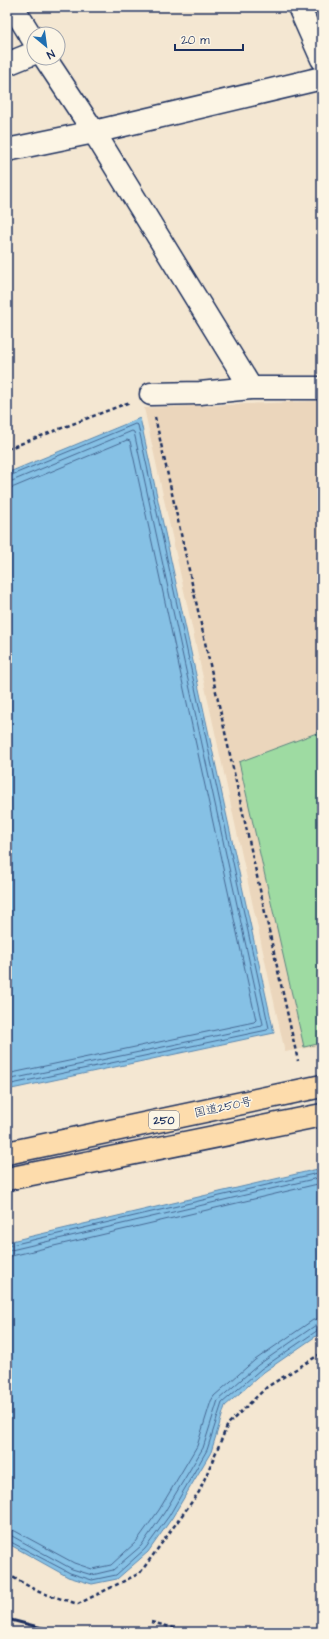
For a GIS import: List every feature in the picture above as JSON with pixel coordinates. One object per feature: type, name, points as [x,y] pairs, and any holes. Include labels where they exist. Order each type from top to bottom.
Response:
[{"type":"highway","name":"国道250号","points":[[7,1153],[322,1086]]},
{"type":"highway","name":"250","points":[[7,1179],[322,1115]]},
{"type":"street","points":[[13,7],[26,28]]},
{"type":"street","points":[[299,7],[322,60]]},
{"type":"street","points":[[7,64],[26,56]]},
{"type":"street","points":[[50,66],[94,132],[251,388]]},
{"type":"street","points":[[7,150],[94,132],[322,78]]},
{"type":"street","points":[[150,394],[200,393],[251,388],[322,388]]},
{"type":"path","points":[[7,449],[150,394],[298,1061]]},
{"type":"path","points":[[7,1574],[39,1592],[78,1604],[140,1573],[199,1492],[228,1424],[267,1387],[322,1353]]},
{"type":"path","points":[[150,1622],[190,1632]]},
{"type":"shaded area","points":[[322,401],[322,1045],[285,1052],[144,408]]},
{"type":"green space","points":[[322,731],[322,1043],[304,1047],[239,762]]},
{"type":"water","points":[[140,418],[274,1033],[7,1090],[7,473]]},
{"type":"water","points":[[322,1168],[322,1332],[264,1372],[225,1406],[211,1452],[172,1518],[148,1552],[117,1579],[92,1584],[68,1577],[7,1543],[7,1242]]},
{"type":"railway","points":[[7,1619],[58,1632]]}]
